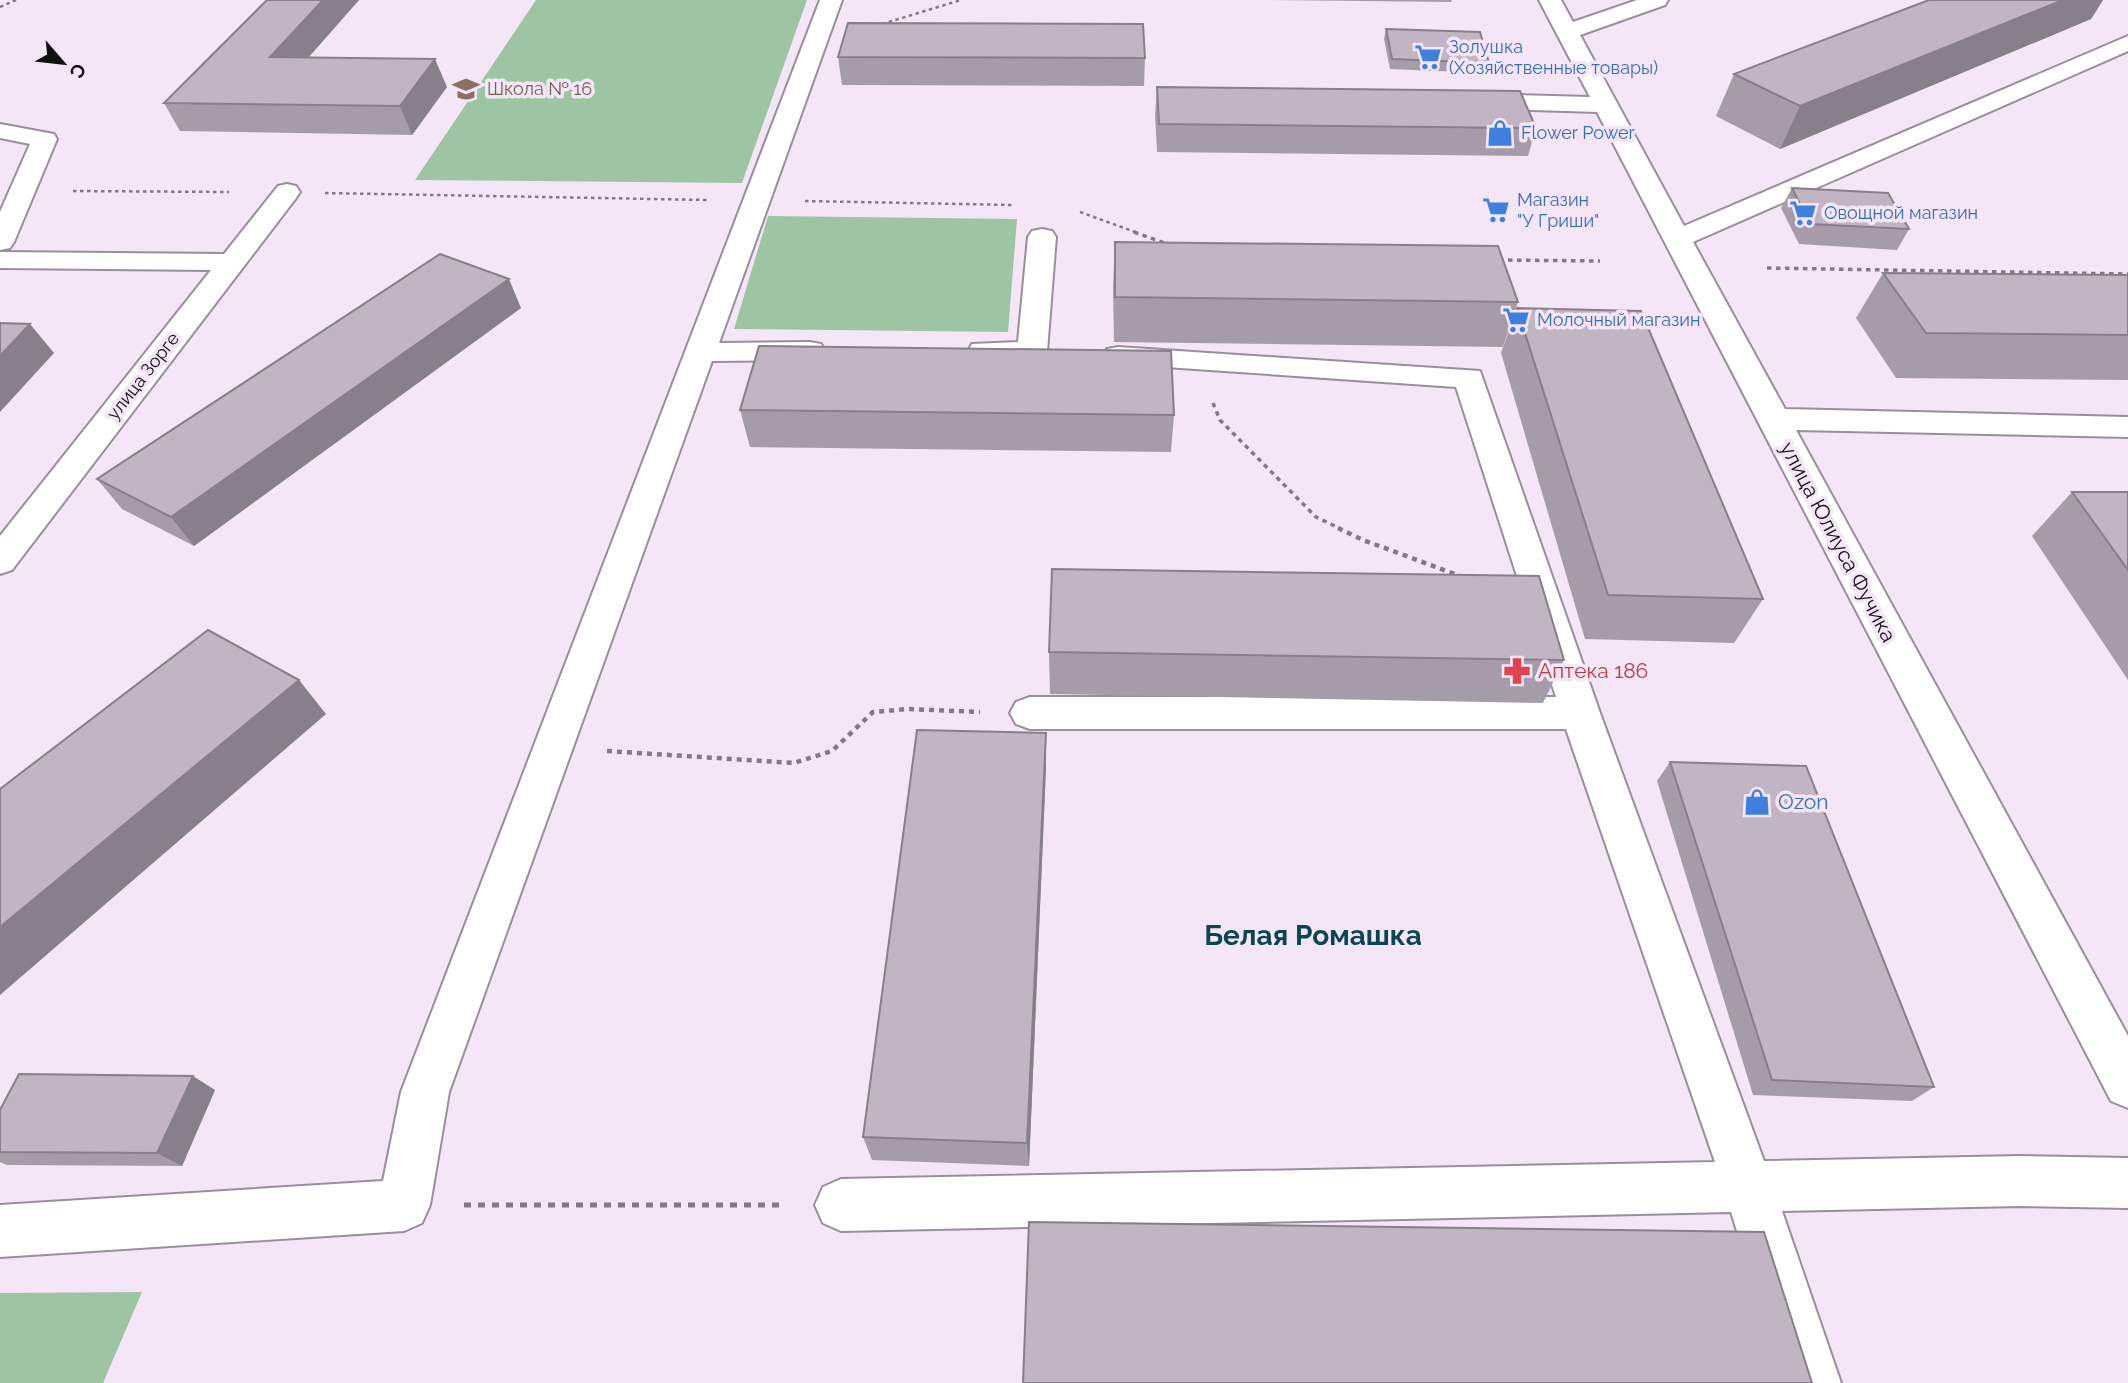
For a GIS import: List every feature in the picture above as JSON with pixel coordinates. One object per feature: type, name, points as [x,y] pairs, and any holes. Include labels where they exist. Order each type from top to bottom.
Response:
[{"type":"street","points":[[0,1231],[404,1205],[425,1092],[831,0]]},
{"type":"street","name":"улица Юлиуса Фучика","points":[[1550,0],[2128,1084]]},
{"type":"street","points":[[1566,32],[1657,0]]},
{"type":"street","points":[[1676,239],[2128,43]]},
{"type":"street","points":[[1446,101],[1605,105]]},
{"type":"street","points":[[0,131],[45,139],[0,242]]},
{"type":"street","name":"улица Зорге","points":[[0,561],[287,192]]},
{"type":"street","points":[[1042,237],[1060,352]]},
{"type":"street","points":[[0,260],[232,262]]},
{"type":"street","points":[[701,352],[839,351]]},
{"type":"street","points":[[949,351],[1060,352],[1469,377],[1580,713],[1749,1188],[1813,1383]]},
{"type":"street","points":[[1773,419],[2128,427]]},
{"type":"street","points":[[1030,713],[1580,713]]},
{"type":"street","points":[[841,1205],[2020,1181],[2128,1183]]},
{"type":"path","points":[[0,7],[16,0]]},
{"type":"path","points":[[815,45],[961,0]]},
{"type":"path","points":[[1767,268],[2128,274]]},
{"type":"path","points":[[1196,361],[1220,419],[1315,517],[1363,540],[1465,578],[1539,590]]},
{"type":"path","points":[[552,749],[794,763],[818,760],[833,750],[850,735],[858,722],[875,710],[1030,713]]},
{"type":"path","points":[[404,1205],[841,1205]]},
{"type":"green space","points":[[536,0],[807,0],[742,183],[415,180]]},
{"type":"green space","points":[[768,216],[1017,219],[1008,332],[734,329]]},
{"type":"green space","points":[[142,1292],[103,1383],[0,1383],[0,1293]]},
{"type":"building","points":[[267,0],[323,0],[270,57],[435,59],[400,106],[164,103]]},
{"type":"building","points":[[1929,0],[2063,0],[1800,106],[1734,74]]},
{"type":"building","points":[[848,23],[1143,24],[1145,58],[838,57]]},
{"type":"building","points":[[1386,29],[1480,32],[1489,63],[1392,59]]},
{"type":"building","points":[[1157,87],[1520,91],[1536,128],[1159,124]]},
{"type":"building","points":[[1792,188],[1888,193],[1909,229],[1810,224]]},
{"type":"building","points":[[1115,242],[1498,246],[1518,302],[1115,297]]},
{"type":"building","points":[[440,254],[509,279],[171,517],[97,479]]},
{"type":"building","points":[[1883,273],[2128,275],[2128,335],[1926,333]]},
{"type":"building","points":[[1517,308],[1641,311],[1763,599],[1608,595]]},
{"type":"building","points":[[0,323],[30,324],[0,356]]},
{"type":"building","points":[[759,346],[1171,351],[1174,415],[740,410]]},
{"type":"building","points":[[2072,492],[2128,492],[2128,570]]},
{"type":"building","points":[[1052,569],[1539,576],[1564,660],[1049,652]]},
{"type":"building","points":[[208,630],[299,680],[0,927],[0,789]]},
{"type":"building","points":[[917,730],[1046,733],[1027,1143],[863,1137]]},
{"type":"building","points":[[1670,762],[1806,766],[1934,1087],[1772,1080]]},
{"type":"building","points":[[19,1074],[193,1076],[157,1153],[0,1152],[0,1110]]},
{"type":"building","points":[[1029,1222],[1764,1232],[1812,1383],[1023,1383]]},
{"type":"place","name":"Золушка (Хозяйственные товары)","points":[[1428,57]]},
{"type":"place","name":"Школа № 16","points":[[466,89]]},
{"type":"place","name":"Flower Power","points":[[1500,133]]},
{"type":"place","name":"Магазин \"У Гриши\"","points":[[1496,210]]},
{"type":"place","name":"Овощной магазин","points":[[1803,213]]},
{"type":"place","name":"Молочный магазин","points":[[1516,320]]},
{"type":"place","name":"Аптека 186","points":[[1517,671]]},
{"type":"place","name":"Ozon","points":[[1757,802]]},
{"type":"district","name":"Белая Ромашка","points":[[1313,935]]}]
